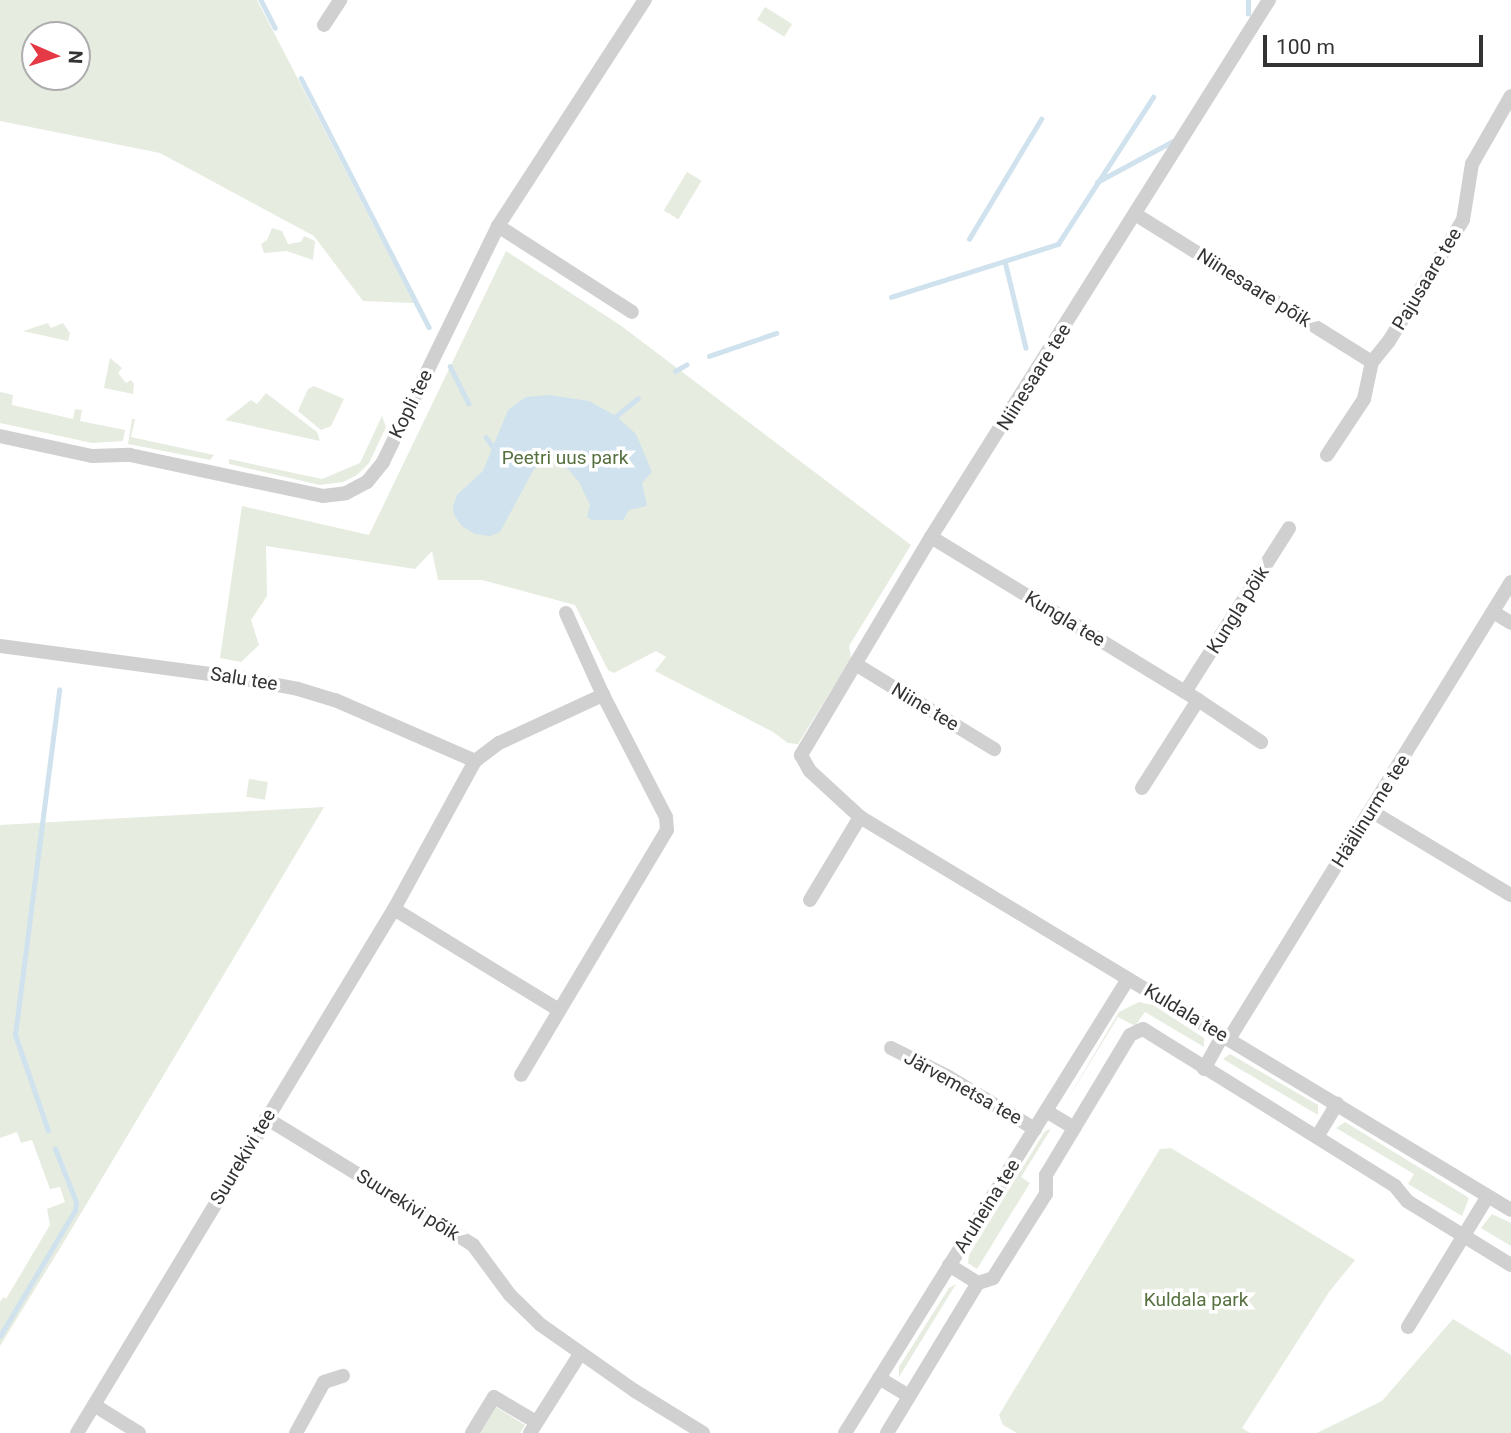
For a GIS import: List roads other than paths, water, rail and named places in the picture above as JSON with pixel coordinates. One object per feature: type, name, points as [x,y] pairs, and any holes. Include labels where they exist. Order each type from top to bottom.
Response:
[{"type":"street","points":[[324,25],[340,0]]},
{"type":"street","name":"Kopli tee","points":[[0,436],[92,456],[131,455],[323,496],[357,488],[367,482],[383,461],[498,226],[645,0]]},
{"type":"street","name":"Niinesaare tee","points":[[801,755],[931,537],[1269,0]]},
{"type":"street","name":"Pajusaare tee","points":[[1327,456],[1364,398],[1372,362],[1389,341],[1463,220],[1472,164],[1511,96]]},
{"type":"street","name":"Niinesaare põik","points":[[1135,214],[1372,362]]},
{"type":"street","points":[[498,226],[632,312]]},
{"type":"street","name":"Kungla põik","points":[[1192,696],[1289,528]]},
{"type":"street","name":"Kungla tee","points":[[931,537],[1192,696],[1261,742]]},
{"type":"street","name":"Häälinurme tee","points":[[1204,1069],[1371,811],[1511,582]]},
{"type":"street","points":[[1493,612],[1511,623]]},
{"type":"street","points":[[521,1075],[667,830],[666,817],[603,695],[566,614]]},
{"type":"street","name":"Salu tee","points":[[0,646],[240,678],[298,689],[335,700],[475,761]]},
{"type":"street","name":"Niine tee","points":[[857,665],[994,748]]},
{"type":"street","name":"Suurekivi tee","points":[[77,1433],[394,909],[475,761],[499,743],[603,695]]},
{"type":"street","points":[[1142,788],[1192,696]]},
{"type":"street","name":"Kuldala tee","points":[[801,755],[810,771],[860,817],[1511,1210]]},
{"type":"street","points":[[1371,811],[1511,895]]},
{"type":"street","points":[[810,900],[860,817]]},
{"type":"street","points":[[394,909],[559,1010]]},
{"type":"street","name":"Aruheina tee","points":[[845,1433],[1128,979]]},
{"type":"street","points":[[887,1433],[978,1283],[993,1278],[1017,1241],[1045,1194],[1046,1175],[1129,1035],[1143,1029],[1395,1186],[1407,1201],[1511,1265]]},
{"type":"street","name":"Järvemetsa tee","points":[[891,1048],[947,1076],[1035,1129]]},
{"type":"street","points":[[1317,1137],[1337,1104]]},
{"type":"street","points":[[1046,1111],[1074,1128]]},
{"type":"street","name":"Suurekivi põik","points":[[266,1118],[473,1245],[510,1295],[541,1325],[698,1432]]},
{"type":"street","points":[[1408,1327],[1488,1196]]},
{"type":"street","points":[[949,1265],[978,1283]]},
{"type":"street","points":[[472,1433],[494,1397],[533,1428],[580,1354]]},
{"type":"street","points":[[296,1433],[324,1381],[343,1376]]},
{"type":"street","points":[[880,1378],[909,1396]]},
{"type":"street","points":[[94,1405],[139,1433]]},
{"type":"water","points":[[548,395],[589,401],[616,416],[636,434],[652,472],[642,483],[647,506],[629,510],[623,520],[592,520],[587,517],[590,505],[579,482],[568,469],[553,461],[534,469],[500,532],[490,536],[475,534],[462,526],[454,515],[453,507],[457,495],[483,471],[508,410],[526,397]]},
{"type":"waterway","points":[[261,0],[275,28]]},
{"type":"waterway","points":[[1248,0],[1248,14]]},
{"type":"waterway","points":[[301,78],[429,327]]},
{"type":"waterway","points":[[891,297],[1058,244],[1153,97]]},
{"type":"waterway","points":[[969,239],[1041,119]]},
{"type":"waterway","points":[[1097,182],[1173,141]]},
{"type":"waterway","points":[[1005,261],[1026,348]]},
{"type":"waterway","points":[[709,356],[776,333]]},
{"type":"waterway","points":[[675,371],[686,365]]},
{"type":"waterway","points":[[450,366],[469,404]]},
{"type":"waterway","points":[[616,416],[638,398]]},
{"type":"waterway","points":[[486,437],[493,447]]},
{"type":"waterway","points":[[48,1131],[15,1035],[59,690]]},
{"type":"waterway","points":[[0,1336],[75,1210],[76,1202],[55,1149]]},
{"type":"park label","name":"Peetri uus park","points":[[565,458]]},
{"type":"park label","name":"Kuldala park","points":[[1196,1300]]}]
